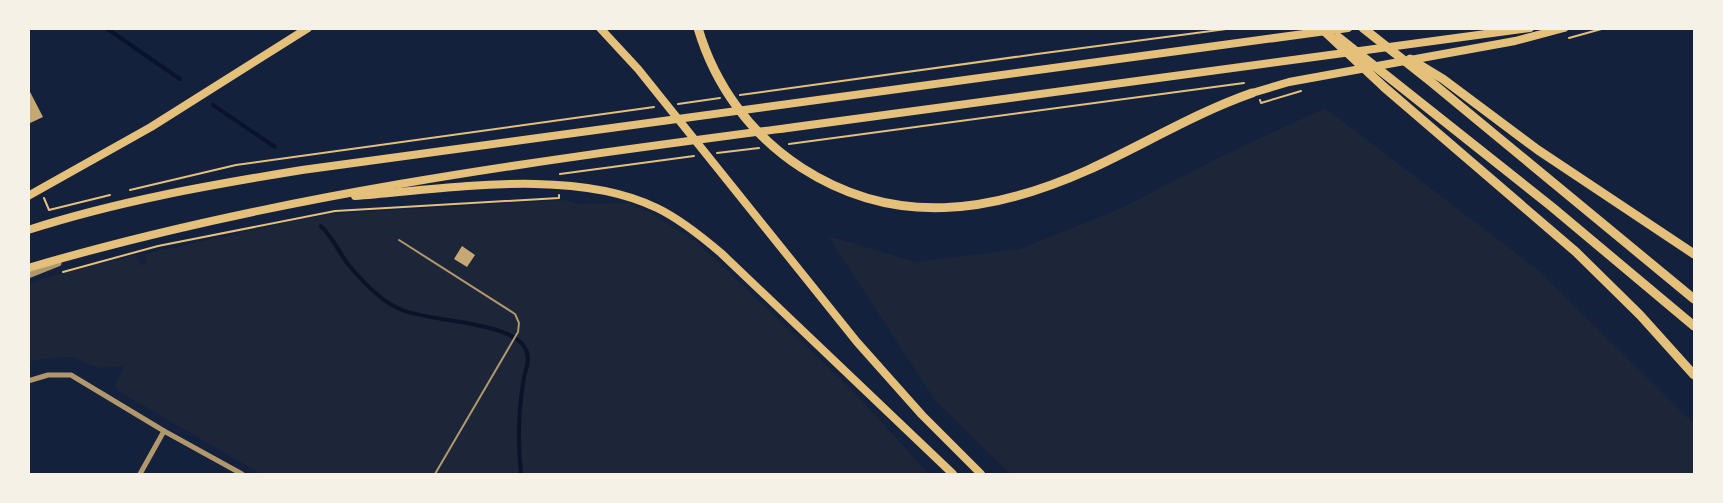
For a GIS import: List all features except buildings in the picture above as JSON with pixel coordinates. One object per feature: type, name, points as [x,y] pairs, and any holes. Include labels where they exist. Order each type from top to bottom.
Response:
[{"type":"highway","points":[[28,196],[151,127],[308,28]]},
{"type":"highway","points":[[600,28],[638,69],[884,373],[946,441],[981,474]]},
{"type":"highway","points":[[698,28],[725,88],[747,120],[771,145],[807,171],[842,189],[886,203],[934,208],[984,205],[1010,199],[1062,181],[1203,113],[1252,93],[1289,82],[1515,41],[1564,28]]},
{"type":"highway","points":[[1322,28],[1384,87],[1575,252],[1640,315],[1695,375]]},
{"type":"highway","points":[[1327,28],[1552,207],[1695,326]]},
{"type":"highway","points":[[28,230],[189,189],[302,170],[1348,28]]},
{"type":"highway","points":[[1363,28],[1695,299]]},
{"type":"highway","points":[[28,268],[91,249],[212,219],[376,187],[623,149],[1530,28]]},
{"type":"highway","points":[[1377,39],[1443,79],[1538,150],[1695,254]]},
{"type":"highway","points":[[310,200],[509,184],[560,184],[604,190],[657,208],[686,225],[720,253],[953,474]]},
{"type":"street","points":[[28,275],[91,249]]},
{"type":"street","points":[[28,381],[48,375],[71,375],[242,474]]},
{"type":"street","points":[[140,474],[165,431]]},
{"type":"lane","points":[[399,240],[514,314],[519,323],[518,332],[513,341],[435,474]]},
{"type":"path","points":[[736,96],[1234,28]]},
{"type":"path","points":[[779,146],[1243,83]]},
{"type":"path","points":[[677,104],[724,98]]},
{"type":"path","points":[[131,190],[236,165],[654,107]]},
{"type":"path","points":[[710,154],[768,147]]},
{"type":"path","points":[[560,173],[698,156]]},
{"type":"path","points":[[44,199],[49,210],[119,193]]},
{"type":"path","points":[[56,273],[158,246],[335,211],[559,198]]},
{"type":"shaded area","points":[[1325,108],[1538,270],[1694,424],[1694,474],[1010,474],[935,400],[828,236],[916,262],[1020,249],[1122,208],[1218,158]]},
{"type":"shaded area","points":[[565,200],[576,204],[630,203],[651,213],[697,242],[852,390],[929,474],[261,474],[118,391],[115,384],[125,365],[99,368],[73,357],[45,358],[29,362],[28,286],[44,278],[136,255],[140,265],[147,264],[145,254],[334,214]]},
{"type":"waterway","points":[[106,28],[180,79]]},
{"type":"waterway","points":[[213,105],[275,147]]},
{"type":"waterway","points":[[321,226],[347,263],[372,290],[394,306],[415,314],[469,323],[504,332],[517,339],[525,348],[528,361],[521,395],[519,429],[521,474]]}]
